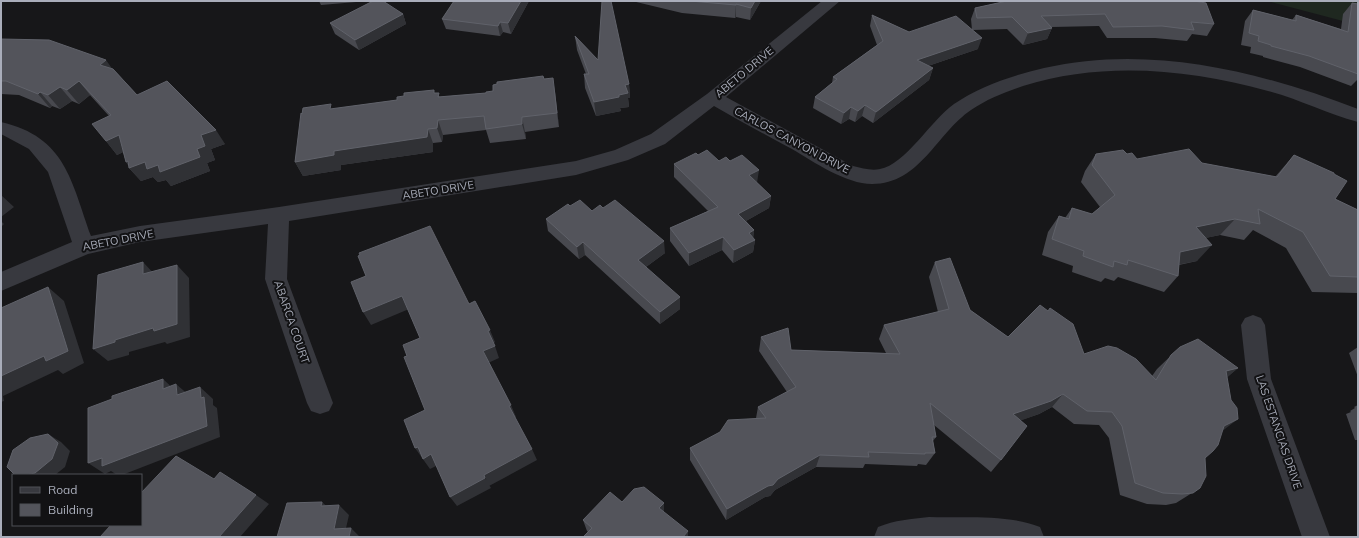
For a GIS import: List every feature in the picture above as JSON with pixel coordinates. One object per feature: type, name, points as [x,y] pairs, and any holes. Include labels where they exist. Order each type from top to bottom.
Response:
[{"type":"street","name":"ABETO DRIVE","points":[[1,282],[84,246],[140,234],[279,215],[576,168],[621,155],[658,139],[713,98],[832,1]]},
{"type":"street","name":"CARLOS CANYON DRIVE","points":[[713,98],[847,171],[871,177],[883,176],[896,171],[923,149],[951,116],[980,96],[1003,86],[1028,78],[1055,71],[1091,65],[1165,66],[1231,77],[1286,90],[1358,116]]},
{"type":"street","points":[[1,128],[9,130],[36,144],[57,169],[84,246]]},
{"type":"street","name":"ABARCA COURT","points":[[279,215],[276,279],[320,402]]},
{"type":"street","name":"LAS ESTANCIAS DRIVE","points":[[1253,325],[1259,379],[1316,537]]},
{"type":"street","points":[[888,537],[905,533],[930,531],[992,532],[1030,537]]},
{"type":"shaded area","points":[[1267,1],[1358,1],[1358,25]]},
{"type":"building","points":[[373,1],[383,1],[403,14],[355,40],[330,23]]},
{"type":"building","points":[[454,1],[521,1],[508,23],[500,22],[498,26],[442,19]]},
{"type":"building","points":[[602,1],[611,1],[629,84],[625,85],[628,93],[619,95],[619,97],[594,102],[584,74],[589,74],[575,36],[598,60]]},
{"type":"building","points":[[690,1],[755,1],[751,8],[736,4]]},
{"type":"building","points":[[1007,1],[1194,1],[1206,3],[1214,24],[1191,22],[1194,30],[1162,26],[1113,27],[1105,14],[1041,16],[1052,28],[1028,33],[1012,17],[977,18],[975,8]]},
{"type":"building","points":[[1352,3],[1358,4],[1358,74],[1309,56],[1271,46],[1258,41],[1259,36],[1249,33],[1253,10],[1296,21],[1296,15],[1348,32]]},
{"type":"building","points":[[872,15],[909,32],[956,16],[982,38],[917,60],[933,68],[876,112],[865,105],[858,111],[851,107],[844,113],[815,97],[837,79],[833,77],[883,41]]},
{"type":"building","points":[[1,39],[49,40],[106,60],[100,65],[113,69],[137,95],[167,81],[216,130],[201,135],[205,146],[197,149],[200,157],[160,172],[158,165],[147,169],[145,162],[129,168],[119,135],[106,141],[92,124],[111,115],[79,81],[67,90],[60,87],[48,95],[40,92],[38,94],[6,81],[1,81]]},
{"type":"building","points":[[543,76],[544,79],[553,78],[557,113],[522,117],[522,124],[486,129],[484,116],[438,120],[437,128],[428,129],[427,137],[334,151],[334,155],[295,162],[301,113],[302,114],[303,108],[331,104],[330,109],[397,100],[397,97],[404,96],[404,93],[434,90],[434,93],[439,93],[438,97],[486,93],[493,91],[493,85],[497,84],[497,82]]},
{"type":"building","points":[[1189,149],[1202,163],[1277,177],[1294,155],[1334,173],[1347,181],[1335,199],[1358,210],[1358,277],[1330,276],[1303,232],[1258,209],[1260,224],[1235,219],[1196,227],[1212,245],[1180,252],[1178,276],[1128,260],[1127,265],[1114,261],[1113,267],[1083,256],[1084,251],[1052,239],[1059,216],[1069,219],[1072,208],[1092,214],[1115,195],[1092,165],[1096,154],[1123,150],[1127,154],[1132,153],[1137,159]]},
{"type":"building","points":[[707,150],[719,161],[726,157],[730,161],[742,155],[759,170],[749,175],[771,196],[738,214],[754,230],[749,233],[755,240],[734,250],[723,237],[689,253],[670,228],[718,207],[674,164],[696,153],[698,155]]},
{"type":"building","points":[[580,200],[592,211],[600,205],[603,208],[615,200],[664,241],[638,260],[680,297],[660,312],[583,242],[577,247],[546,219],[568,204],[570,206]]},
{"type":"building","points":[[430,226],[469,304],[475,301],[490,330],[488,331],[495,346],[483,351],[511,405],[509,406],[532,449],[484,475],[485,478],[450,497],[431,454],[423,459],[418,447],[415,448],[404,420],[425,410],[404,357],[407,356],[403,345],[420,338],[402,296],[363,312],[351,282],[366,276],[358,256],[360,255],[359,253]]},
{"type":"building","points":[[950,258],[970,310],[1008,337],[1040,305],[1048,311],[1050,308],[1073,324],[1084,354],[1108,346],[1117,348],[1136,359],[1156,380],[1171,355],[1180,347],[1198,339],[1238,368],[1226,371],[1231,400],[1237,408],[1238,419],[1224,426],[1218,445],[1205,458],[1206,476],[1200,488],[1193,493],[1163,493],[1135,483],[1122,426],[1112,412],[1087,411],[1063,394],[1051,401],[1013,414],[1027,426],[1001,460],[930,403],[936,437],[932,437],[935,453],[868,452],[869,457],[820,455],[778,479],[773,485],[768,486],[727,509],[690,448],[720,432],[728,420],[766,418],[758,407],[796,387],[761,337],[788,328],[791,350],[900,354],[884,325],[949,309],[935,262]]},
{"type":"building","points":[[143,262],[143,274],[177,265],[177,324],[154,331],[153,328],[115,340],[115,342],[93,349],[98,275]]},
{"type":"building","points":[[48,287],[68,351],[46,361],[44,356],[1,376],[1,308]]},
{"type":"building","points":[[163,379],[163,389],[176,384],[177,395],[200,387],[201,398],[204,397],[207,426],[102,466],[102,458],[88,463],[88,408],[112,399],[112,396]]},
{"type":"building","points":[[48,434],[58,443],[52,459],[35,473],[14,474],[7,467],[13,450],[30,438]]},
{"type":"building","points":[[176,456],[214,479],[220,472],[256,495],[219,537],[100,537],[110,526],[142,526],[142,492]]},
{"type":"building","points":[[644,487],[664,503],[659,508],[688,531],[683,537],[583,537],[592,528],[583,520],[610,492],[622,502],[634,489]]},
{"type":"building","points":[[322,502],[321,506],[339,505],[334,529],[351,528],[349,537],[277,537],[287,503]]}]
